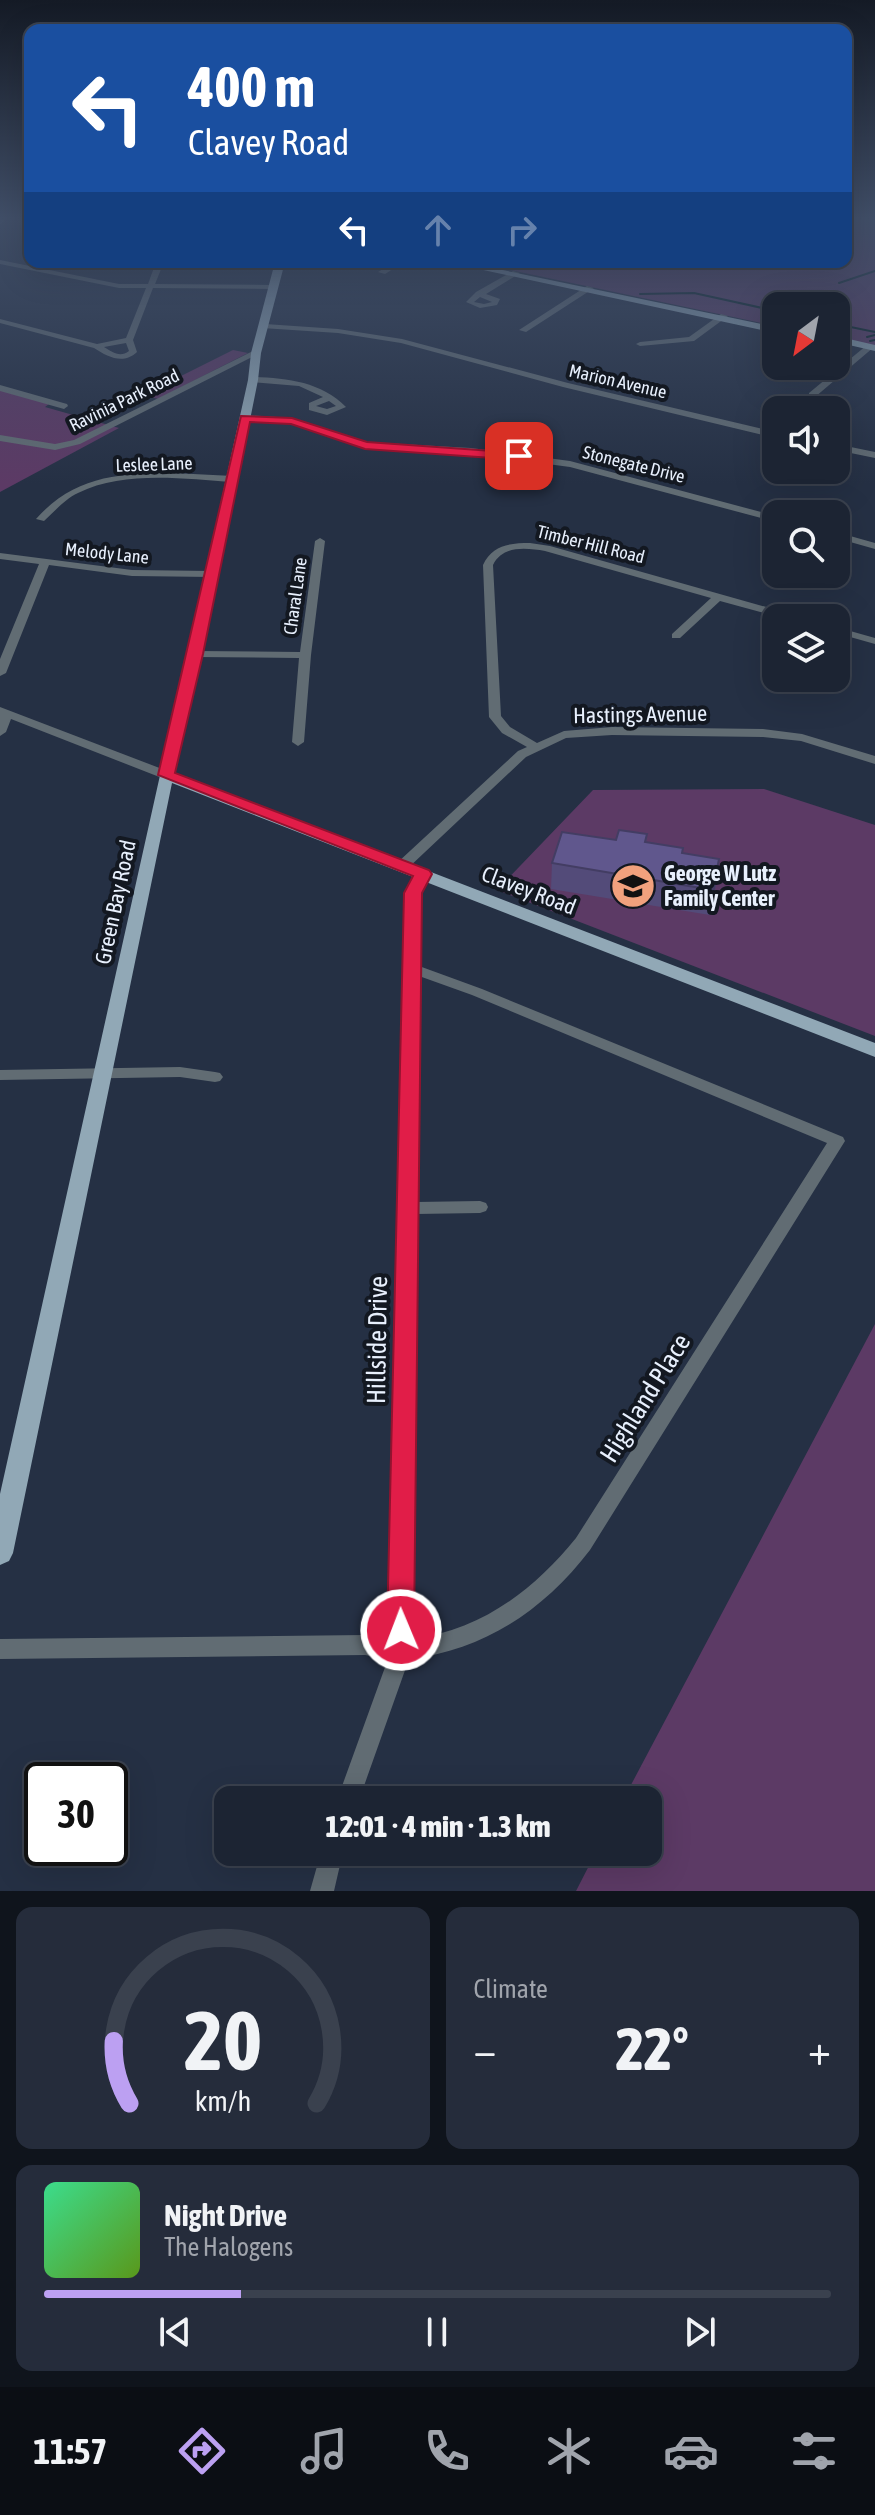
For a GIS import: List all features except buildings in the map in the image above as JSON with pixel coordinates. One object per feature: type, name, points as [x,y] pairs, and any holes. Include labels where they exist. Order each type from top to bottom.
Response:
[{"type":"main road","name":"Green Bay Road","points":[[0,1553],[166,775],[196,654],[256,353],[269,307]]},
{"type":"main road","points":[[675,307],[762,325]]},
{"type":"main road","points":[[850,344],[872,349]]},
{"type":"main road","name":"Clavey Road","points":[[166,775],[875,1050]]},
{"type":"street","points":[[0,321],[97,346],[113,356],[127,357],[133,352],[129,340],[143,307]]},
{"type":"street","points":[[523,330],[559,307]]},
{"type":"street","points":[[640,344],[686,340],[722,317]]},
{"type":"street","name":"Marion Avenue","points":[[265,326],[338,331],[417,344],[566,385],[762,432]]},
{"type":"street","points":[[97,346],[129,340]]},
{"type":"street","points":[[812,395],[872,349]]},
{"type":"street","name":"Ravinia Park Road","points":[[0,438],[55,447],[77,442],[256,353]]},
{"type":"street","points":[[253,380],[302,383],[318,388],[328,398]]},
{"type":"street","points":[[0,388],[64,406]]},
{"type":"street","name":"Stonegate Drive","points":[[245,418],[292,421],[365,445],[483,452],[613,473],[762,515]]},
{"type":"street","points":[[483,452],[488,441]]},
{"type":"street","points":[[850,450],[875,455]]},
{"type":"street","name":"Leslee Lane","points":[[41,519],[70,493],[102,482],[133,478],[233,479]]},
{"type":"street","points":[[850,539],[875,546]]},
{"type":"street","name":"Charal Lane","points":[[298,742],[305,655],[320,541]]},
{"type":"street","name":"Timber Hill Road","points":[[534,746],[506,730],[495,717],[488,565],[493,554],[514,547],[546,548],[762,609]]},
{"type":"street","name":"Melody Lane","points":[[0,556],[132,573],[212,574]]},
{"type":"street","points":[[0,673],[45,562]]},
{"type":"street","points":[[676,636],[718,597]]},
{"type":"street","points":[[850,634],[875,641]]},
{"type":"street","name":"Charal Lane","points":[[196,654],[305,655]]},
{"type":"street","points":[[0,732],[3,712],[166,775]]},
{"type":"street","name":"Hastings Avenue","points":[[402,866],[522,754],[564,735],[593,731],[763,733],[802,738],[875,760]]},
{"type":"street","name":"Hillside Drive","points":[[352,1786],[358,1764],[387,1698],[401,1650],[413,893],[423,874]]},
{"type":"street","name":"Highland Place","points":[[0,1649],[365,1645],[401,1650],[458,1639],[526,1606],[564,1571],[837,1141],[477,992],[414,969]]},
{"type":"street","points":[[0,1075],[180,1072],[215,1077]]},
{"type":"street","points":[[408,1208],[480,1207]]},
{"type":"street","points":[[322,1891],[328,1866]]},
{"type":"shaded area","points":[[687,307],[762,307],[762,323]]},
{"type":"shaded area","points":[[850,307],[875,307],[875,346],[850,341]]},
{"type":"shaded area","points":[[233,350],[248,353],[158,399],[143,395]]},
{"type":"shaded area","points":[[0,389],[49,404],[45,407],[119,428],[0,492]]},
{"type":"shaded area","points":[[764,789],[875,825],[875,1036],[497,890],[593,790]]},
{"type":"shaded area","points":[[875,1324],[875,1891],[576,1891],[589,1866],[662,1866],[662,1786],[630,1786]]},
{"type":"waterway","points":[[850,327],[875,332]]},
{"type":"waterway","points":[[867,337],[875,335]]},
{"type":"waterway","points":[[870,341],[875,340]]},
{"type":"place","name":"George W Lutz Family Center","points":[[633,886]]},
{"type":"route","points":[[401,1630],[413,893],[423,874],[166,775],[196,654],[245,418],[305,424],[355,444],[519,456]]}]
